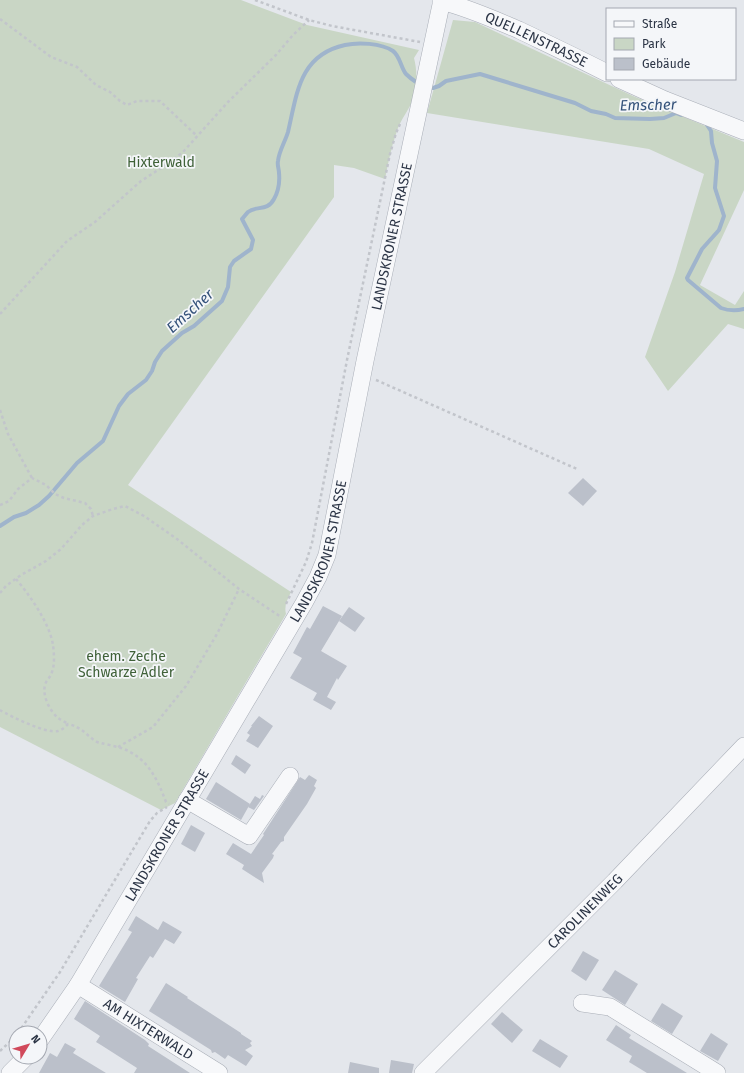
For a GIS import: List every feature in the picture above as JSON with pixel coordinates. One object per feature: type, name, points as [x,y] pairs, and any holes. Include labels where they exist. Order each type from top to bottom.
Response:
[{"type":"street","name":"LANDSKRONER STRASSE","points":[[48,1028],[78,985],[181,801],[304,603],[318,577],[327,555],[362,374],[441,0]]},
{"type":"street","name":"QUELLENSTRASSE","points":[[441,0],[488,16],[606,72]]},
{"type":"street","points":[[621,80],[665,100],[744,131]]},
{"type":"street","name":"CAROLINENWEG","points":[[423,1073],[615,881],[744,746]]},
{"type":"street","points":[[181,801],[249,836],[290,776]]},
{"type":"street","name":"AM HIXTERWALD","points":[[78,985],[219,1073]]},
{"type":"street","points":[[582,1003],[610,1007],[717,1073]]},
{"type":"street","points":[[10,1073],[18,1065]]},
{"type":"path","points":[[255,0],[309,20],[356,31],[410,41],[433,43]]},
{"type":"path","points":[[0,19],[51,57],[77,67],[96,85],[110,92],[127,105],[137,101],[160,101],[197,136]]},
{"type":"path","points":[[0,314],[67,241],[96,222],[141,181],[178,156],[228,102],[309,20]]},
{"type":"path","points":[[285,609],[286,601],[300,576],[312,543],[347,360],[390,154],[401,122]]},
{"type":"path","points":[[362,374],[577,470]]},
{"type":"path","points":[[0,410],[8,434],[32,478],[46,484],[55,494],[64,498],[85,503],[91,509],[93,516]]},
{"type":"path","points":[[0,505],[9,500],[18,488],[32,478]]},
{"type":"path","points":[[0,593],[6,586],[46,561],[61,549],[82,525],[93,516],[125,506],[144,516],[177,539],[239,589],[284,619],[286,614]]},
{"type":"path","points":[[16,579],[29,594],[37,607],[53,642],[54,664],[52,672],[44,686],[46,701],[57,717],[68,724],[73,725],[88,734],[98,742],[112,744],[129,750],[144,761],[156,778],[166,802],[170,806]]},
{"type":"path","points":[[118,747],[153,727],[186,686],[217,634],[239,589]]},
{"type":"path","points":[[0,710],[26,723],[55,731],[60,731],[68,724]]},
{"type":"path","points":[[24,1025],[60,972],[150,821],[157,813],[181,801]]},
{"type":"path","points":[[0,1051],[8,1044]]},
{"type":"green space","name":"Hixterwald","points":[[0,0],[241,0],[307,25],[419,50],[414,58],[416,76],[414,95],[410,106],[397,130],[385,179],[354,168],[334,165],[334,197],[128,485],[291,592],[287,600],[285,611],[286,614],[175,803],[161,810],[0,727]]},
{"type":"green space","points":[[453,20],[475,22],[633,96],[744,142],[744,190],[700,285],[735,305],[744,291],[744,329],[728,324],[668,391],[645,357],[675,272],[704,174],[649,149],[427,113]]},
{"type":"building","points":[[583,478],[597,491],[583,506],[568,493]]},
{"type":"building","points":[[323,606],[342,616],[321,651],[347,666],[338,680],[337,678],[327,697],[336,702],[331,710],[313,700],[317,693],[290,678],[302,658],[293,653],[307,627],[310,629]]},
{"type":"building","points":[[349,607],[365,618],[355,632],[339,621]]},
{"type":"building","points":[[259,716],[273,726],[258,748],[246,741],[250,735],[247,733]]},
{"type":"building","points":[[236,755],[251,765],[245,774],[231,764]]},
{"type":"building","points":[[309,775],[317,780],[314,786],[316,788],[307,804],[284,837],[284,841],[281,842],[272,854],[274,855],[273,858],[262,873],[264,883],[242,869],[244,865],[226,854],[233,843],[251,854],[300,777],[305,780]]},
{"type":"building","points":[[216,782],[250,804],[241,820],[206,799]]},
{"type":"building","points":[[262,795],[264,796],[254,810],[248,807],[255,796],[260,799]]},
{"type":"building","points":[[191,825],[205,833],[195,852],[181,844]]},
{"type":"building","points":[[136,916],[158,930],[163,921],[182,932],[174,944],[165,939],[153,958],[150,956],[136,978],[138,979],[125,1002],[99,986],[132,932],[128,930]]},
{"type":"building","points":[[583,951],[599,960],[586,981],[571,971]]},
{"type":"building","points":[[615,970],[638,984],[625,1005],[602,990]]},
{"type":"building","points":[[166,983],[252,1041],[250,1043],[252,1046],[245,1050],[253,1056],[246,1066],[228,1055],[225,1059],[215,1052],[212,1053],[211,1050],[149,1011]]},
{"type":"building","points":[[85,1001],[145,1040],[149,1044],[148,1046],[190,1073],[134,1073],[137,1068],[96,1042],[100,1036],[74,1019]]},
{"type":"building","points":[[662,1003],[683,1016],[672,1034],[651,1021]]},
{"type":"building","points":[[502,1012],[523,1030],[512,1043],[491,1024]]},
{"type":"building","points":[[616,1025],[631,1035],[629,1038],[687,1073],[647,1073],[629,1062],[632,1056],[606,1040]]},
{"type":"building","points":[[711,1033],[728,1044],[718,1061],[700,1051]]},
{"type":"building","points":[[540,1039],[568,1056],[560,1068],[532,1051]]},
{"type":"building","points":[[65,1043],[76,1049],[73,1053],[106,1073],[39,1073],[43,1065],[48,1065],[48,1057],[50,1053],[57,1057]]},
{"type":"building","points":[[391,1060],[414,1064],[412,1073],[389,1073]]},
{"type":"building","points":[[350,1062],[379,1068],[379,1073],[348,1073]]},
{"type":"waterway","name":"Emscher","points":[[0,526],[14,517],[26,513],[39,505],[49,496],[77,463],[103,441],[119,406],[128,394],[146,380],[162,351],[182,333],[194,326],[222,301],[228,287],[230,267],[234,261],[251,249],[253,240],[242,219],[251,210],[268,206],[276,196],[279,183],[279,157],[288,132],[298,90],[309,67],[318,57],[330,50],[350,44],[363,43],[382,46],[395,53],[406,74],[416,82]]},
{"type":"waterway","name":"Emscher","points":[[433,88],[446,81],[480,74],[575,103],[591,111],[606,114],[615,118],[650,119],[664,118],[676,113],[681,115]]},
{"type":"waterway","name":"Emscher","points":[[707,125],[711,131],[712,143],[717,161],[715,188],[724,216],[719,230],[702,249],[687,278],[721,308],[727,310],[744,309]]},
{"type":"park label","name":"ehem. Zeche Schwarze Adler","points":[[126,664]]}]
